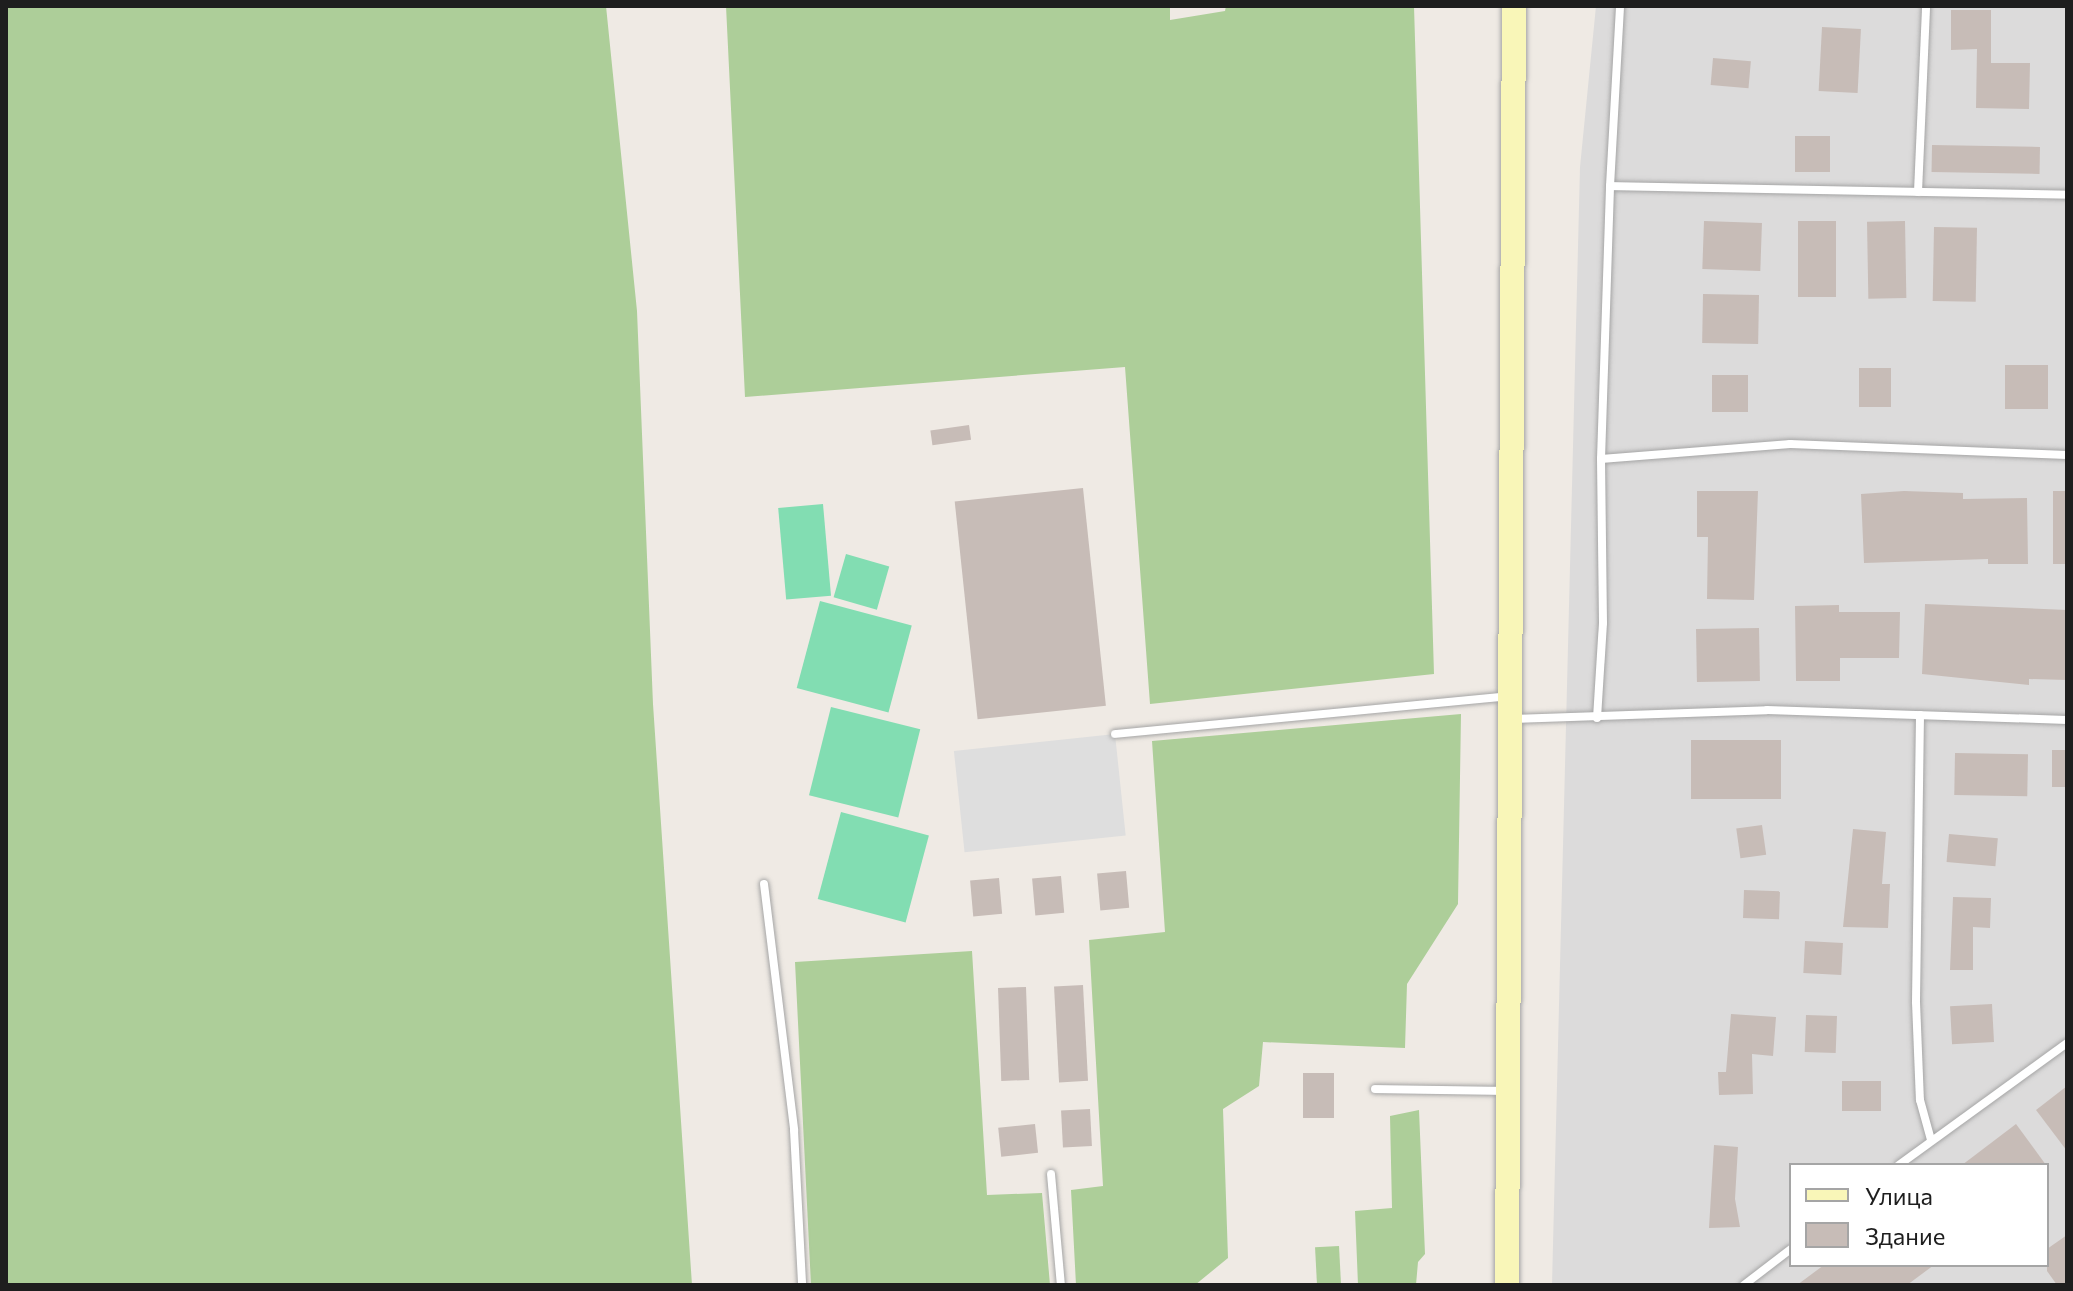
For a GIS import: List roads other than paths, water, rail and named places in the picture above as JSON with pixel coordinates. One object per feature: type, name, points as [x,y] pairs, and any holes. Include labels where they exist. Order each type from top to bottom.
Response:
[{"type":"main road","points":[[1507,1285],[1513,707],[1514,6]]},
{"type":"lane","points":[[1597,718],[1603,623],[1601,459],[1610,186],[1620,6]]},
{"type":"lane","points":[[1918,192],[1926,6]]},
{"type":"lane","points":[[1610,186],[2067,195]]},
{"type":"lane","points":[[1601,459],[1790,444],[2067,455]]},
{"type":"lane","points":[[1115,734],[1513,707],[1597,718],[1767,710],[2067,720]]},
{"type":"lane","points":[[1920,715],[1916,1002],[1920,1100],[1931,1140]]},
{"type":"lane","points":[[764,884],[794,1130],[802,1285]]},
{"type":"lane","points":[[1902,1163],[2067,1043]]},
{"type":"lane","points":[[1375,1089],[1509,1091]]},
{"type":"lane","points":[[1051,1174],[1061,1285]]},
{"type":"lane","points":[[1744,1285],[1789,1251]]}]
